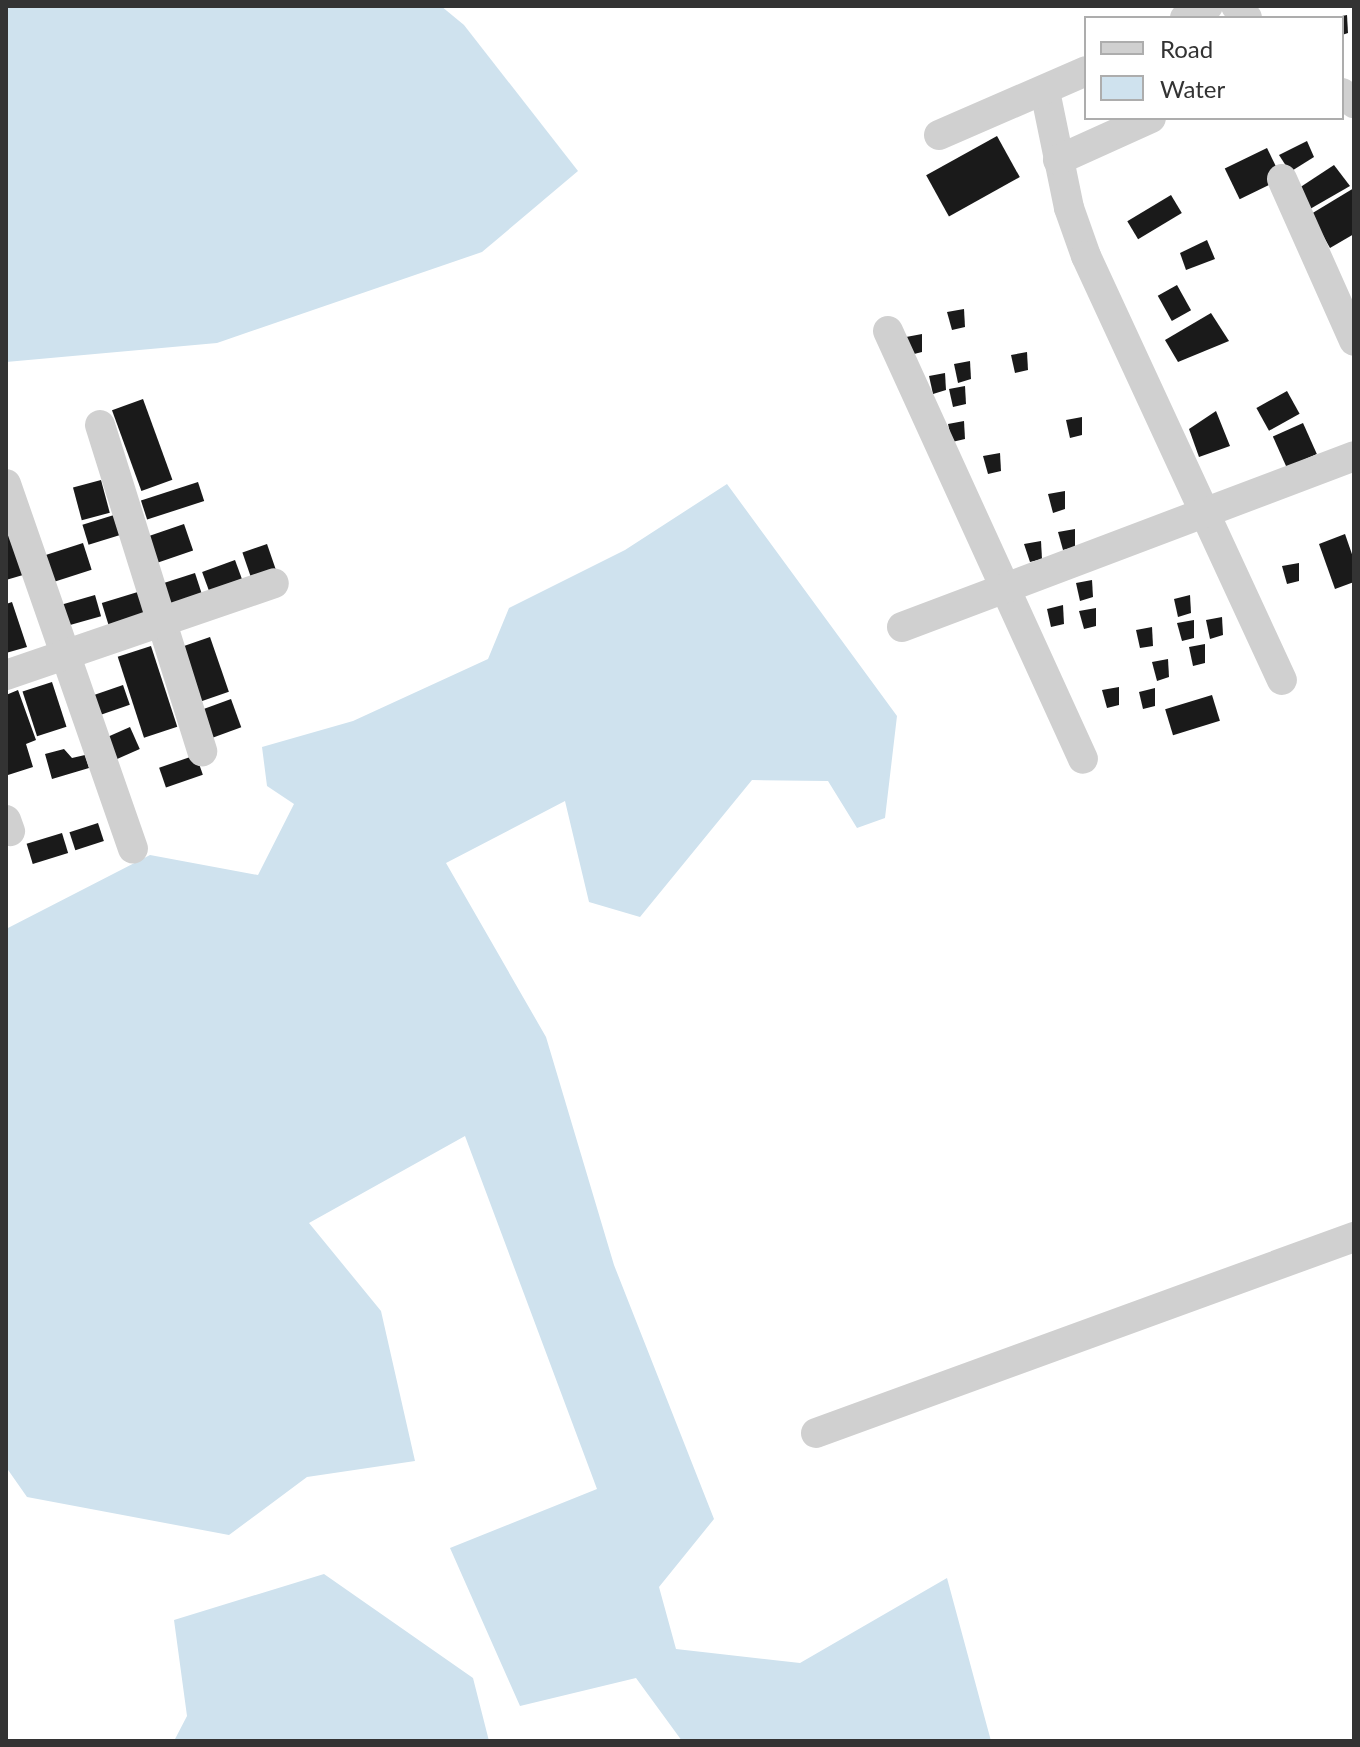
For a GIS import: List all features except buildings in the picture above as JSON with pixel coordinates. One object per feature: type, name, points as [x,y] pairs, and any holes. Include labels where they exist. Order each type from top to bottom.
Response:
[{"type":"street","points":[[1189,16],[1208,6]]},
{"type":"street","points":[[939,135],[1084,72]]},
{"type":"street","points":[[1045,91],[1058,160],[1086,256],[1282,680]]},
{"type":"street","points":[[1058,160],[1147,120]]},
{"type":"street","points":[[1282,179],[1354,341]]},
{"type":"street","points":[[888,331],[1083,759]]},
{"type":"street","points":[[100,425],[202,751]]},
{"type":"street","points":[[902,627],[1204,510],[1354,456]]},
{"type":"street","points":[[6,484],[62,655],[133,849]]},
{"type":"street","points":[[6,675],[274,583]]},
{"type":"street","points":[[816,1433],[1354,1237]]},
{"type":"water","points":[[6,6],[441,6],[464,25],[578,171],[482,252],[217,343],[6,362]]},
{"type":"water","points":[[727,484],[897,716],[885,818],[857,828],[828,781],[752,780],[640,917],[589,902],[565,801],[446,863],[546,1037],[614,1265],[714,1519],[659,1587],[676,1649],[800,1663],[947,1578],[991,1741],[682,1741],[636,1678],[520,1706],[450,1548],[597,1489],[465,1136],[309,1223],[381,1311],[415,1461],[307,1477],[229,1535],[27,1497],[6,1467],[6,929],[150,855],[258,875],[294,804],[267,786],[262,747],[353,721],[488,659],[509,608],[625,550]]},
{"type":"water","points":[[324,1574],[473,1678],[489,1741],[174,1741],[187,1716],[174,1620]]}]
